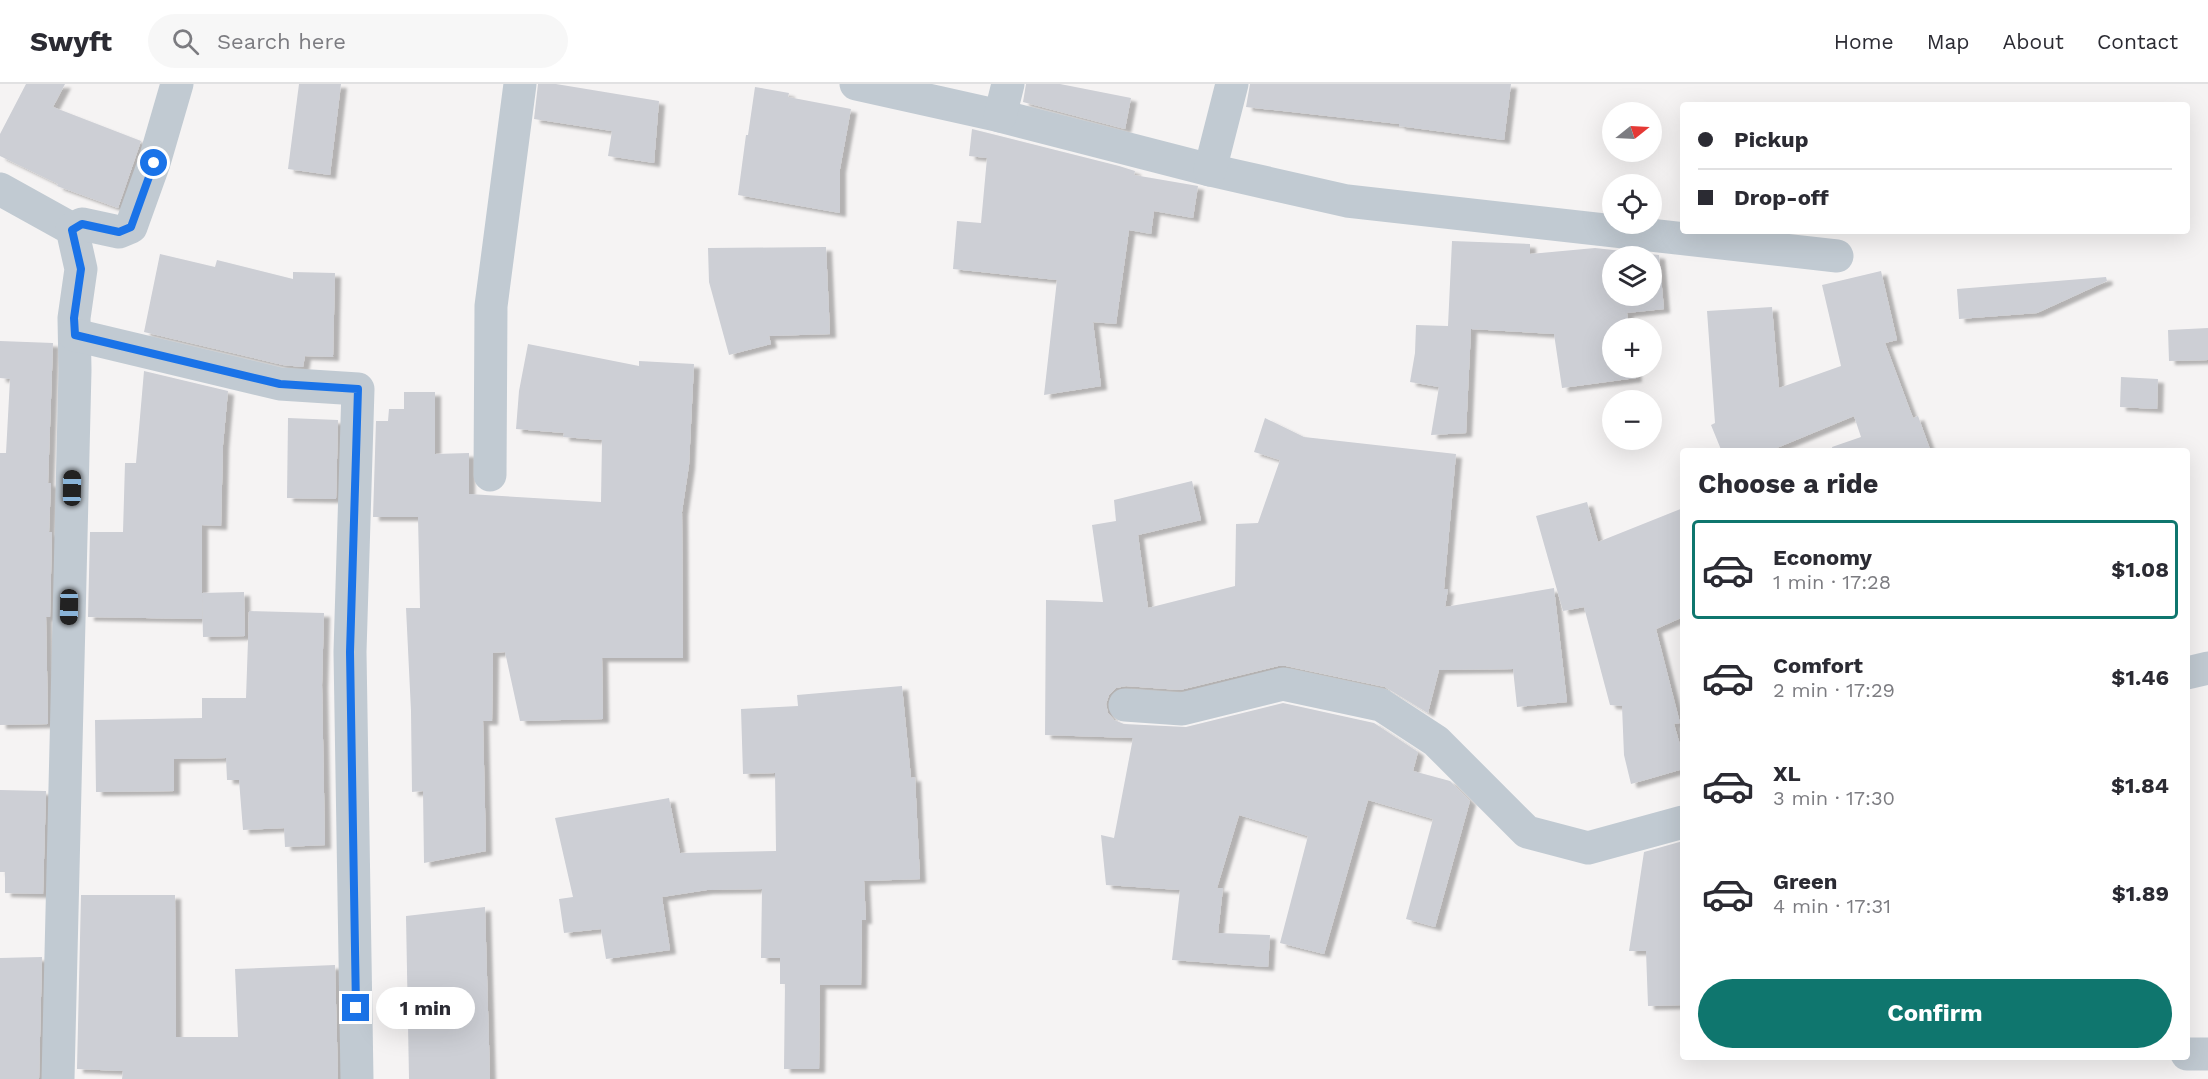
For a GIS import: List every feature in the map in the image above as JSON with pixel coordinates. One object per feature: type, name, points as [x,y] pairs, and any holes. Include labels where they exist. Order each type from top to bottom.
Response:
[{"type":"street","points":[[72,230],[82,224],[119,232],[131,227],[154,163],[177,84]]},
{"type":"street","points":[[490,475],[491,306],[520,84]]},
{"type":"street","points":[[856,84],[1000,116],[1210,170],[1347,201],[1837,256]]},
{"type":"street","points":[[1000,116],[1008,84]]},
{"type":"street","points":[[1210,170],[1232,84]]},
{"type":"street","points":[[0,189],[72,230],[81,269],[74,318],[58,1079]]},
{"type":"street","points":[[75,335],[280,384],[358,389],[350,652],[357,1079]]},
{"type":"street","points":[[2190,672],[2208,668]]},
{"type":"street","points":[[1125,705],[1182,709],[1283,684],[1381,705],[1436,741],[1527,832],[1588,848],[1680,823]]},
{"type":"street","points":[[2190,1054],[2208,1054]]},
{"type":"building","points":[[26,84],[65,84],[53,107],[141,141],[118,208],[57,186],[58,184],[0,156],[0,134]]},
{"type":"building","points":[[299,84],[341,84],[330,175],[288,169]]},
{"type":"building","points":[[538,84],[556,84],[659,101],[654,163],[608,156],[612,131],[534,119]]},
{"type":"building","points":[[1026,84],[1060,84],[1131,98],[1125,129],[1023,102]]},
{"type":"building","points":[[1250,84],[1511,84],[1504,140],[1399,126],[1399,124],[1246,107]]},
{"type":"building","points":[[755,87],[789,93],[788,97],[851,109],[840,169],[840,213],[738,195]]},
{"type":"building","points":[[972,129],[1119,166],[1135,171],[1134,175],[1198,186],[1193,218],[1154,211],[1151,234],[1129,230],[1116,324],[1093,322],[1101,386],[1044,395],[1057,280],[953,269],[957,221],[981,223],[987,158],[969,156]]},
{"type":"building","points":[[1452,241],[1530,244],[1530,254],[1602,249],[1602,306],[1662,306],[1662,287],[1664,309],[1627,313],[1628,318],[1602,318],[1602,378],[1636,378],[1562,388],[1554,334],[1471,329],[1466,433],[1431,435],[1439,387],[1410,382],[1415,353],[1416,325],[1448,326]]},
{"type":"building","points":[[826,247],[830,334],[769,336],[771,344],[729,355],[709,282],[708,248]]},
{"type":"building","points":[[160,254],[215,267],[217,260],[293,279],[293,272],[335,273],[333,357],[305,356],[303,367],[283,365],[144,332]]},
{"type":"building","points":[[1881,271],[1897,340],[1885,343],[1913,418],[1918,416],[1930,448],[1832,448],[1861,437],[1854,416],[1777,448],[1720,448],[1711,425],[1715,423],[1707,311],[1772,307],[1779,388],[1841,366],[1822,285]]},
{"type":"building","points":[[2106,277],[2107,281],[2037,313],[1959,319],[1957,289]]},
{"type":"building","points":[[2208,328],[2208,360],[2169,361],[2168,330]]},
{"type":"building","points":[[0,341],[53,343],[48,483],[51,483],[49,532],[52,532],[50,617],[46,617],[48,724],[0,725],[0,453],[6,453],[10,379],[0,378]]},
{"type":"building","points":[[528,344],[639,366],[639,361],[694,364],[689,465],[682,512],[683,658],[602,658],[603,719],[520,721],[505,652],[493,653],[492,721],[483,721],[486,851],[424,863],[423,791],[412,792],[406,608],[420,608],[418,517],[373,517],[376,421],[388,421],[389,409],[404,409],[404,392],[435,392],[435,454],[469,453],[469,494],[601,502],[602,440],[563,437],[564,433],[516,429],[519,391]]},
{"type":"building","points":[[144,371],[228,391],[223,445],[221,526],[202,525],[202,619],[88,617],[90,532],[123,532],[125,463],[136,463]]},
{"type":"building","points":[[2121,377],[2158,379],[2157,409],[2120,407]]},
{"type":"building","points":[[288,418],[338,420],[336,499],[287,498]]},
{"type":"building","points":[[1265,418],[1304,437],[1456,454],[1444,589],[1448,589],[1445,607],[1554,588],[1567,702],[1517,707],[1513,669],[1439,670],[1428,713],[1385,687],[1286,666],[1180,690],[1126,686],[1116,688],[1109,695],[1106,704],[1108,713],[1114,720],[1124,724],[1186,727],[1283,703],[1374,723],[1418,752],[1413,771],[1450,781],[1470,801],[1435,927],[1406,919],[1433,819],[1368,800],[1324,954],[1280,943],[1308,836],[1239,815],[1217,888],[1223,888],[1218,933],[1270,935],[1268,967],[1172,960],[1180,890],[1106,885],[1101,835],[1114,838],[1133,738],[1045,735],[1046,600],[1103,602],[1092,525],[1116,521],[1114,500],[1192,481],[1201,520],[1138,535],[1148,608],[1235,586],[1236,524],[1258,523],[1280,460],[1254,452]]},
{"type":"building","points":[[1587,502],[1598,542],[1680,509],[1680,618],[1656,629],[1680,723],[1674,724],[1680,745],[1680,770],[1631,784],[1624,755],[1622,706],[1610,705],[1584,607],[1563,611],[1536,516]]},
{"type":"building","points":[[244,592],[245,636],[203,637],[202,593]]},
{"type":"building","points":[[249,611],[324,613],[322,685],[325,845],[285,847],[284,828],[243,830],[239,780],[227,780],[226,758],[174,759],[174,791],[96,792],[95,720],[202,718],[202,698],[246,698]]},
{"type":"building","points":[[902,686],[911,778],[915,777],[920,879],[864,881],[866,920],[862,920],[861,985],[820,985],[819,1069],[784,1069],[785,984],[780,984],[780,958],[761,958],[762,889],[707,890],[662,897],[670,950],[606,959],[601,929],[564,933],[559,899],[573,897],[555,818],[669,798],[680,853],[776,851],[775,773],[743,774],[741,709],[798,706],[797,695]]},
{"type":"building","points":[[0,790],[46,791],[43,894],[5,893],[5,872],[0,872]]},
{"type":"building","points":[[1680,842],[1680,1005],[1648,1006],[1646,951],[1629,951],[1644,852]]},
{"type":"building","points":[[81,895],[175,895],[176,1037],[238,1037],[235,969],[335,965],[338,1079],[122,1079],[123,1071],[77,1069]]},
{"type":"building","points":[[485,907],[490,1079],[409,1079],[406,916]]},
{"type":"building","points":[[42,957],[39,1079],[0,1079],[0,958]]},
{"type":"route","points":[[154,163],[131,227],[119,232],[82,224],[72,230],[81,269],[74,318],[75,335],[280,384],[358,389],[350,652],[356,1008]]}]
